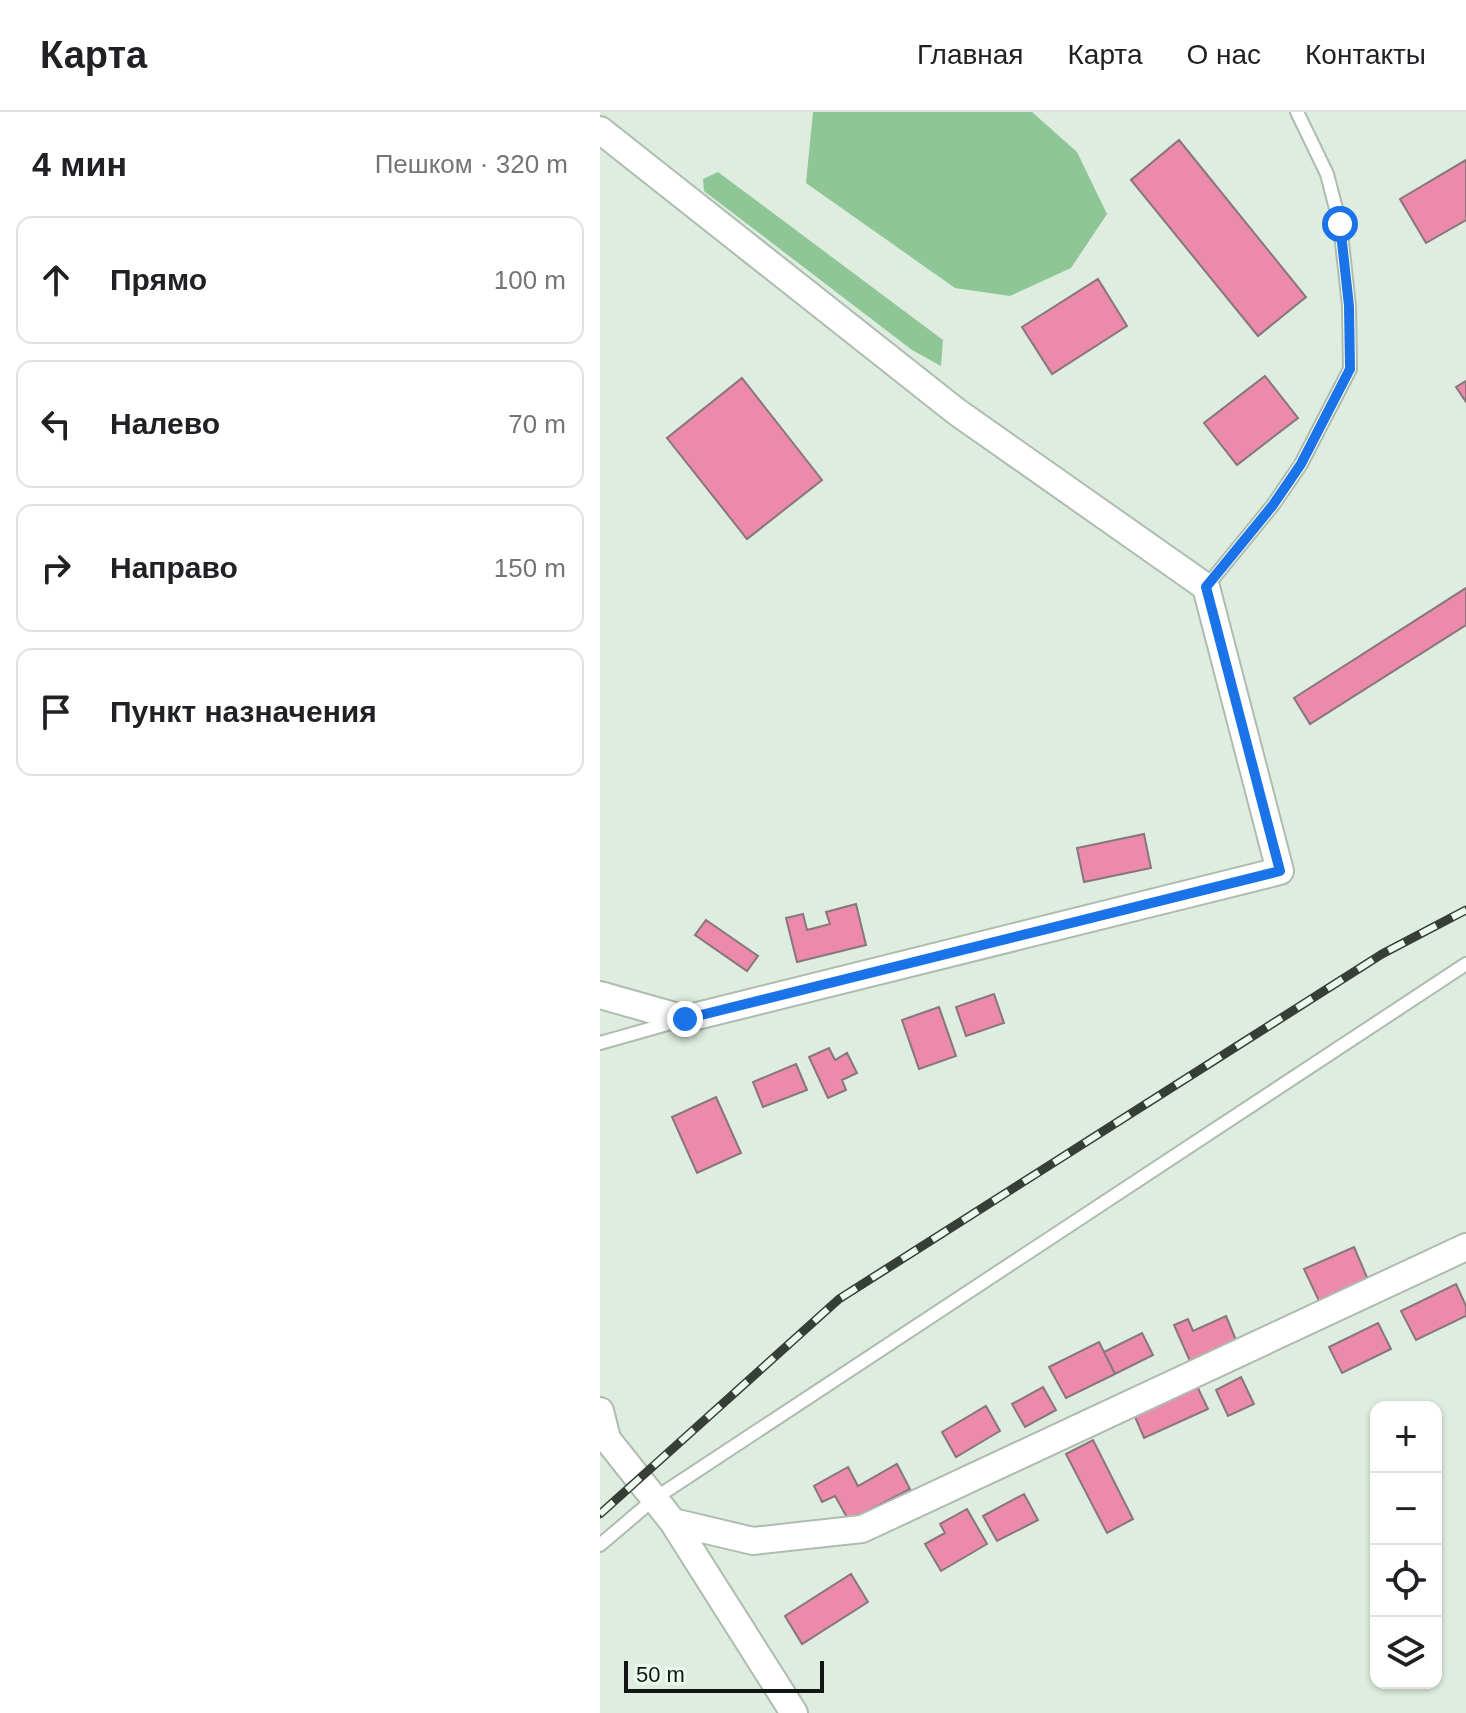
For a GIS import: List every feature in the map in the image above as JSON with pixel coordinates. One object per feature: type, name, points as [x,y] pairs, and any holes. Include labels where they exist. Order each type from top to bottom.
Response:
[{"type":"street","points":[[600,130],[957,412],[1206,587],[1280,871],[685,1019],[600,995]]},
{"type":"street","points":[[673,1522],[753,1541],[862,1529],[1466,1247]]},
{"type":"street","points":[[600,1411],[607,1439],[673,1522],[794,1713]]},
{"type":"lane","points":[[1206,587],[1273,505],[1301,464],[1350,369],[1349,306],[1340,224],[1327,174],[1297,112]]},
{"type":"lane","points":[[600,1545],[654,1499],[1466,964]]},
{"type":"lane","points":[[600,1043],[685,1019]]},
{"type":"green space","points":[[813,112],[1032,112],[1077,152],[1107,214],[1071,268],[1010,296],[955,288],[806,183]]},
{"type":"green space","points":[[718,172],[943,340],[941,366],[912,350],[704,191],[703,179]]},
{"type":"building","points":[[1179,140],[1306,297],[1258,336],[1131,180]]},
{"type":"building","points":[[1466,160],[1466,220],[1426,243],[1400,199]]},
{"type":"building","points":[[1098,279],[1127,326],[1052,374],[1022,327]]},
{"type":"building","points":[[1265,376],[1298,418],[1237,465],[1204,423]]},
{"type":"building","points":[[742,378],[822,480],[747,539],[667,438]]},
{"type":"building","points":[[1466,381],[1466,402],[1456,387]]},
{"type":"building","points":[[1466,588],[1466,625],[1310,724],[1294,698]]},
{"type":"building","points":[[1144,834],[1151,868],[1084,882],[1077,848]]},
{"type":"building","points":[[856,904],[866,945],[797,962],[786,918],[803,914],[807,930],[830,924],[826,912]]},
{"type":"building","points":[[706,920],[758,956],[747,971],[695,935]]},
{"type":"building","points":[[994,994],[1004,1023],[966,1036],[956,1007]]},
{"type":"building","points":[[939,1007],[956,1056],[919,1069],[902,1020]]},
{"type":"building","points":[[829,1048],[835,1060],[847,1053],[857,1073],[842,1080],[846,1090],[828,1098],[809,1057]]},
{"type":"building","points":[[796,1064],[807,1090],[763,1107],[753,1082]]},
{"type":"building","points":[[716,1097],[741,1153],[697,1173],[672,1117]]},
{"type":"building","points":[[1354,1247],[1369,1282],[1320,1303],[1304,1269]]},
{"type":"building","points":[[1456,1284],[1466,1306],[1466,1316],[1416,1340],[1401,1311]]},
{"type":"building","points":[[1226,1316],[1236,1340],[1190,1361],[1174,1325],[1188,1319],[1193,1331]]},
{"type":"building","points":[[1378,1323],[1391,1349],[1342,1373],[1329,1347]]},
{"type":"building","points":[[1142,1333],[1153,1355],[1115,1374],[1104,1352]]},
{"type":"building","points":[[1099,1342],[1115,1374],[1066,1398],[1049,1367]]},
{"type":"building","points":[[1241,1377],[1254,1404],[1228,1416],[1216,1390]]},
{"type":"building","points":[[1196,1384],[1208,1409],[1144,1438],[1133,1412]]},
{"type":"building","points":[[1043,1387],[1056,1410],[1025,1427],[1012,1404]]},
{"type":"building","points":[[986,1406],[1000,1431],[956,1457],[942,1432]]},
{"type":"building","points":[[1093,1440],[1133,1519],[1107,1533],[1066,1454]]},
{"type":"building","points":[[897,1464],[910,1489],[849,1521],[835,1496],[822,1502],[814,1486],[848,1467],[858,1486]]},
{"type":"building","points":[[1024,1494],[1038,1520],[997,1541],[983,1516]]},
{"type":"building","points":[[967,1509],[987,1544],[941,1571],[925,1544],[945,1533],[940,1524]]},
{"type":"building","points":[[851,1574],[868,1602],[802,1644],[785,1616]]},
{"type":"railway","points":[[600,1514],[839,1299],[1382,954],[1466,910]]},
{"type":"route","points":[[685,1019],[1280,871],[1206,587],[1273,505],[1301,464],[1350,369],[1349,306],[1340,224]]}]
